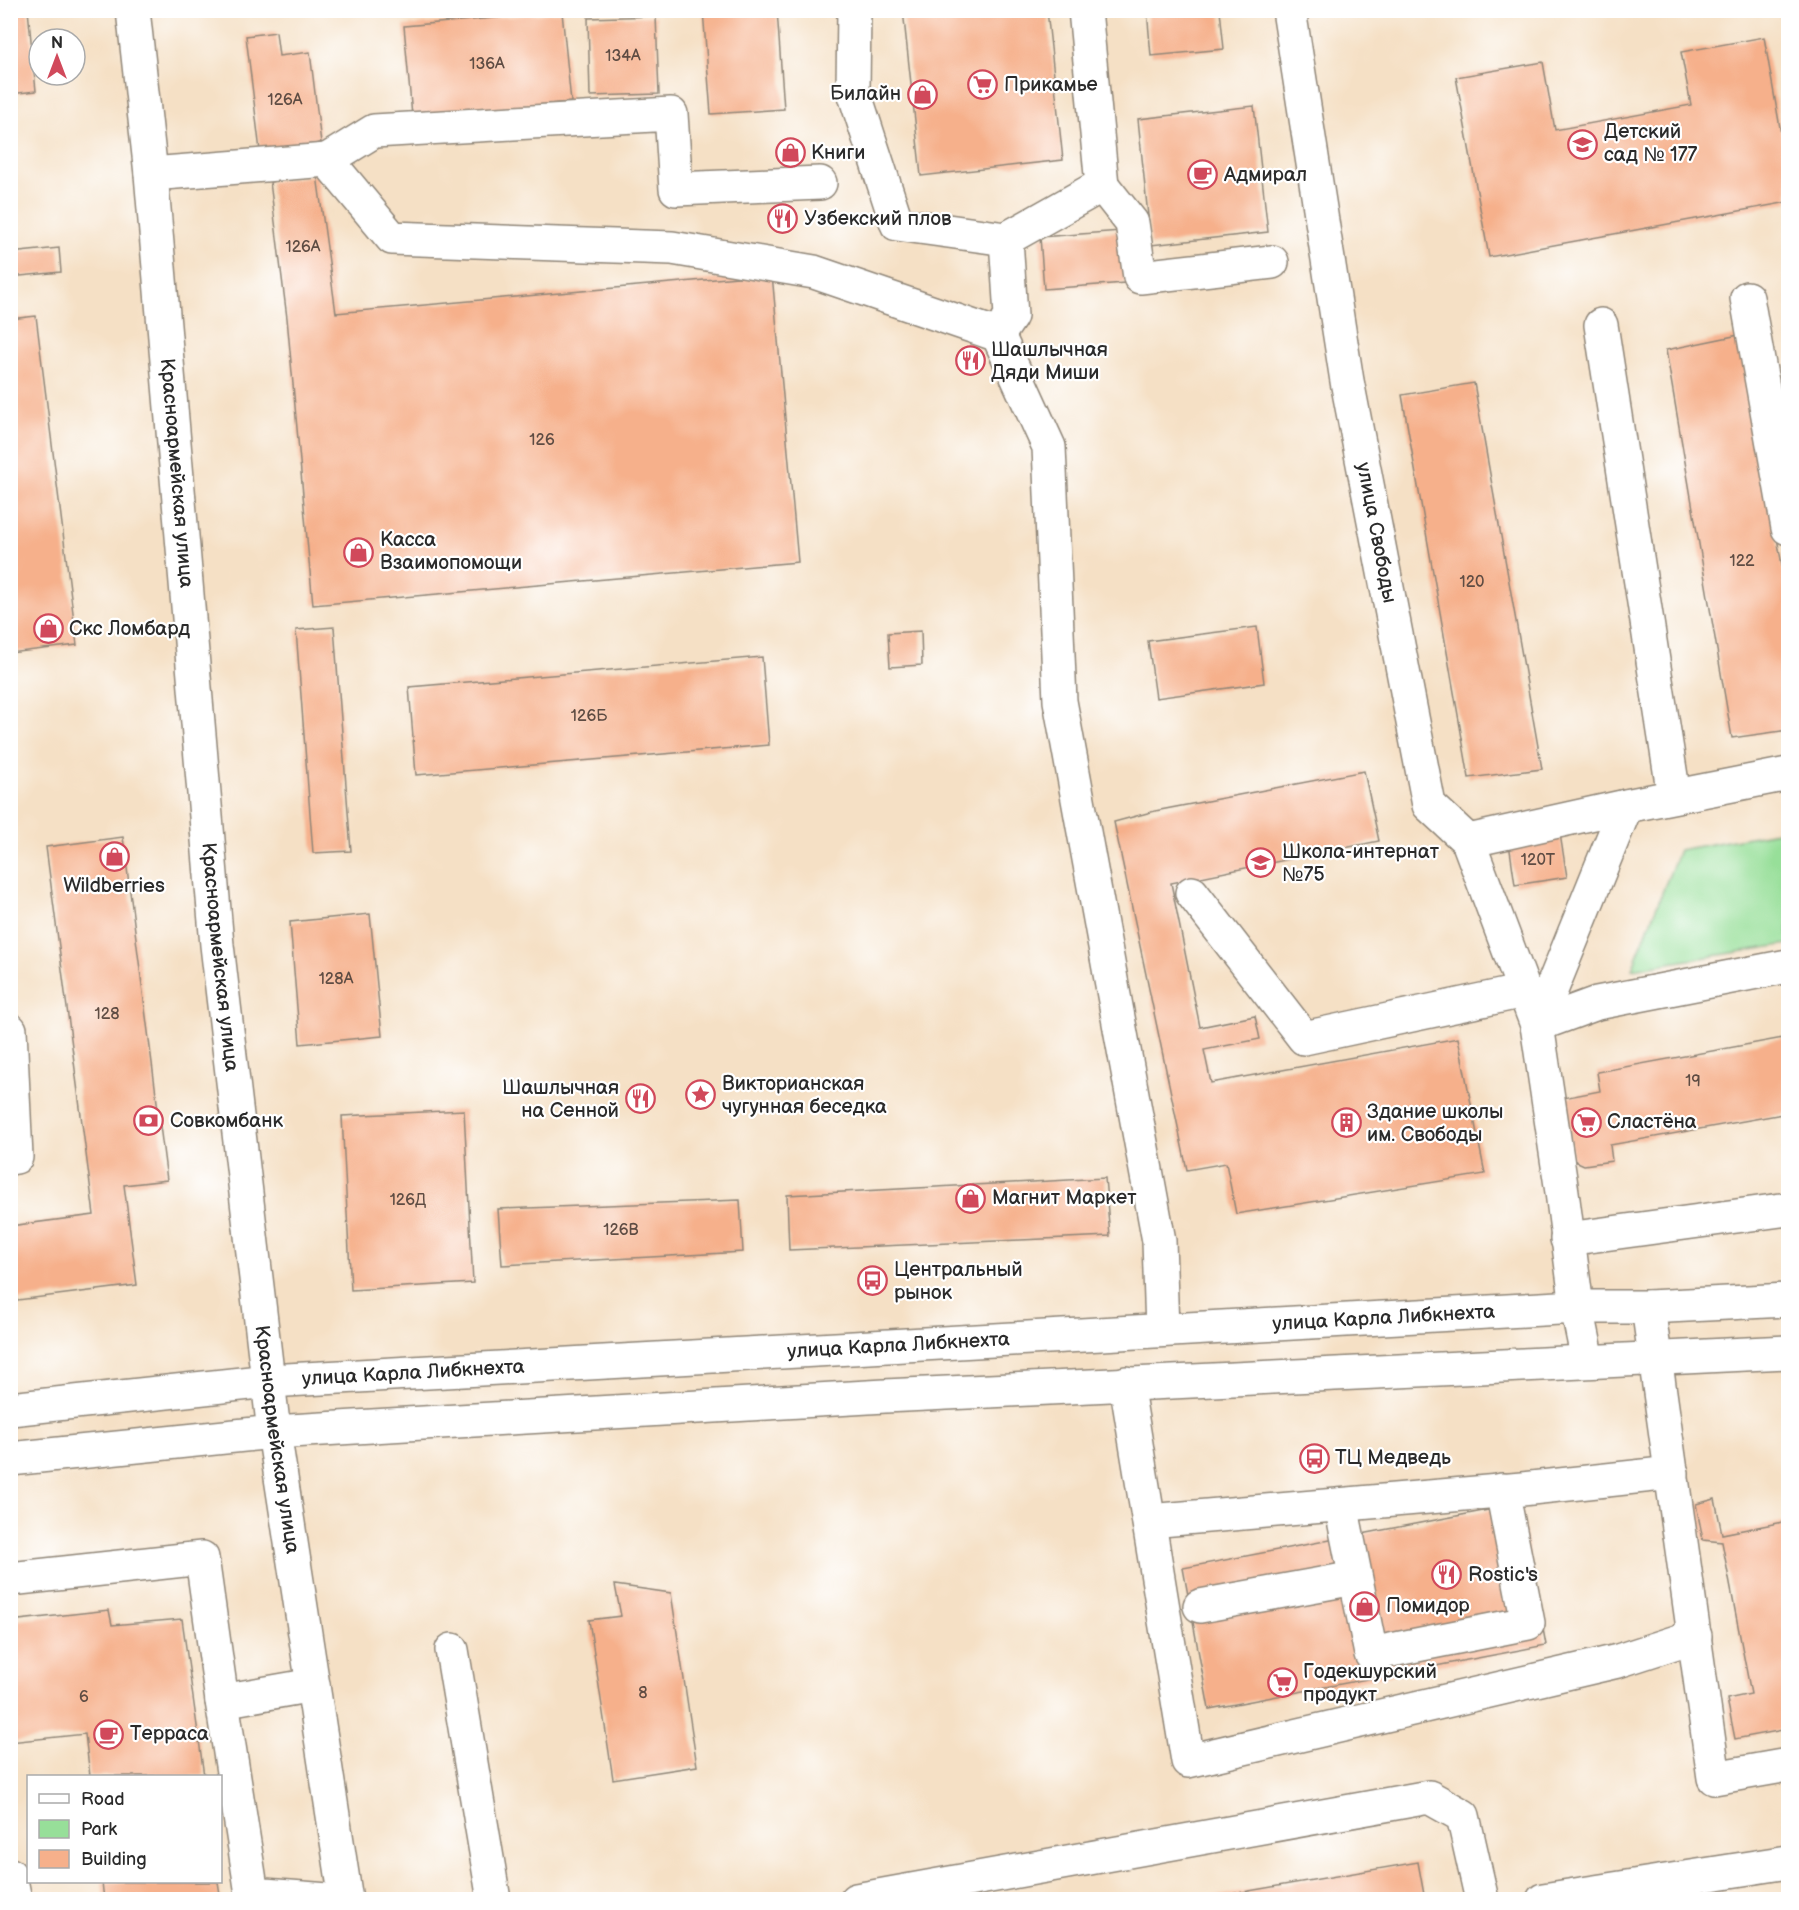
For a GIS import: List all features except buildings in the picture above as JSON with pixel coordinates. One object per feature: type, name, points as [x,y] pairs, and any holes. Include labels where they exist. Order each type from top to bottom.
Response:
[{"type":"main road","name":"Красноармейская улица","points":[[133,10],[151,174],[217,945],[274,1432],[346,1899]]},
{"type":"main road","points":[[854,10],[853,89],[897,224],[1006,239],[1102,185]]},
{"type":"main road","points":[[1085,10],[1102,185],[1132,223],[1140,277],[1272,262]]},
{"type":"main road","name":"улица Свободы","points":[[1290,10],[1347,381],[1429,805],[1468,841],[1537,1025],[1577,1307],[1588,1361]]},
{"type":"main road","points":[[151,174],[327,160],[374,131],[671,114],[676,189],[820,183]]},
{"type":"main road","points":[[327,160],[392,238],[672,248],[814,272],[998,335],[1048,447],[1060,702],[1159,1241],[1162,1330]]},
{"type":"main road","points":[[998,335],[1011,316],[1006,239]]},
{"type":"main road","points":[[1747,298],[1788,528]]},
{"type":"main road","points":[[1601,325],[1674,796]]},
{"type":"main road","points":[[1468,841],[1626,806],[1788,774]]},
{"type":"main road","points":[[1537,1025],[1626,806]]},
{"type":"main road","points":[[1192,893],[1304,1038],[1524,991]]},
{"type":"main road","points":[[1537,1025],[1597,1003],[1788,966]]},
{"type":"main road","points":[[10,1030],[16,1157],[10,1158]]},
{"type":"main road","points":[[1567,1239],[1788,1209]]},
{"type":"main road","name":"улица Карла Либкнехта","points":[[10,1409],[268,1381],[1577,1307],[1648,1307],[1788,1300]]},
{"type":"main road","points":[[1648,1307],[1714,1778],[1788,1765]]},
{"type":"main road","points":[[10,1459],[274,1432],[1126,1383],[1788,1352]]},
{"type":"main road","points":[[1126,1383],[1188,1761],[1618,1661],[1695,1636]]},
{"type":"main road","points":[[1149,1521],[1672,1473]]},
{"type":"main road","points":[[1341,1505],[1371,1654],[1528,1623],[1502,1490]]},
{"type":"main road","points":[[10,1579],[202,1558],[252,1894],[328,1899]]},
{"type":"main road","points":[[1200,1606],[1355,1578]]},
{"type":"main road","points":[[452,1650],[495,1899]]},
{"type":"main road","points":[[222,1701],[313,1685]]},
{"type":"main road","points":[[856,1899],[1429,1797],[1463,1816],[1482,1899]]},
{"type":"main road","points":[[1543,1899],[1788,1862]]},
{"type":"main road","points":[[10,1875],[15,1899]]},
{"type":"green space","points":[[1788,830],[1788,944],[1632,969],[1679,850]]},
{"type":"place","name":"Прикамье","points":[[983,85]]},
{"type":"place","name":"Билайн","points":[[922,94]]},
{"type":"place","name":"Детский сад № 177","points":[[1583,144]]},
{"type":"place","name":"Книги","points":[[790,153]]},
{"type":"place","name":"Адмирал","points":[[1203,175]]},
{"type":"place","name":"Узбекский плов","points":[[783,219]]},
{"type":"place","name":"Шашлычная Дяди Миши","points":[[970,361]]},
{"type":"place","name":"Касса Взаимопомощи","points":[[359,552]]},
{"type":"place","name":"Скс Ломбард","points":[[48,629]]},
{"type":"place","name":"Wildberries","points":[[114,856]]},
{"type":"place","name":"Школа-интернат №75","points":[[1261,863]]},
{"type":"place","name":"Викторианская чугунная беседка","points":[[701,1095]]},
{"type":"place","name":"Шашлычная на Сенной","points":[[640,1099]]},
{"type":"place","name":"Совкомбанк","points":[[149,1121]]},
{"type":"place","name":"Сластёна","points":[[1586,1122]]},
{"type":"place","name":"Здание школы им. Свободы","points":[[1346,1123]]},
{"type":"place","name":"Магнит Маркет","points":[[971,1198]]},
{"type":"place","name":"Центральный рынок","points":[[873,1281]]},
{"type":"place","name":"ТЦ Медведь","points":[[1314,1458]]},
{"type":"place","name":"Rostic's","points":[[1447,1575]]},
{"type":"place","name":"Помидор","points":[[1365,1606]]},
{"type":"place","name":"Годекшурский продукт","points":[[1282,1683]]},
{"type":"place","name":"Терраса","points":[[109,1734]]}]
